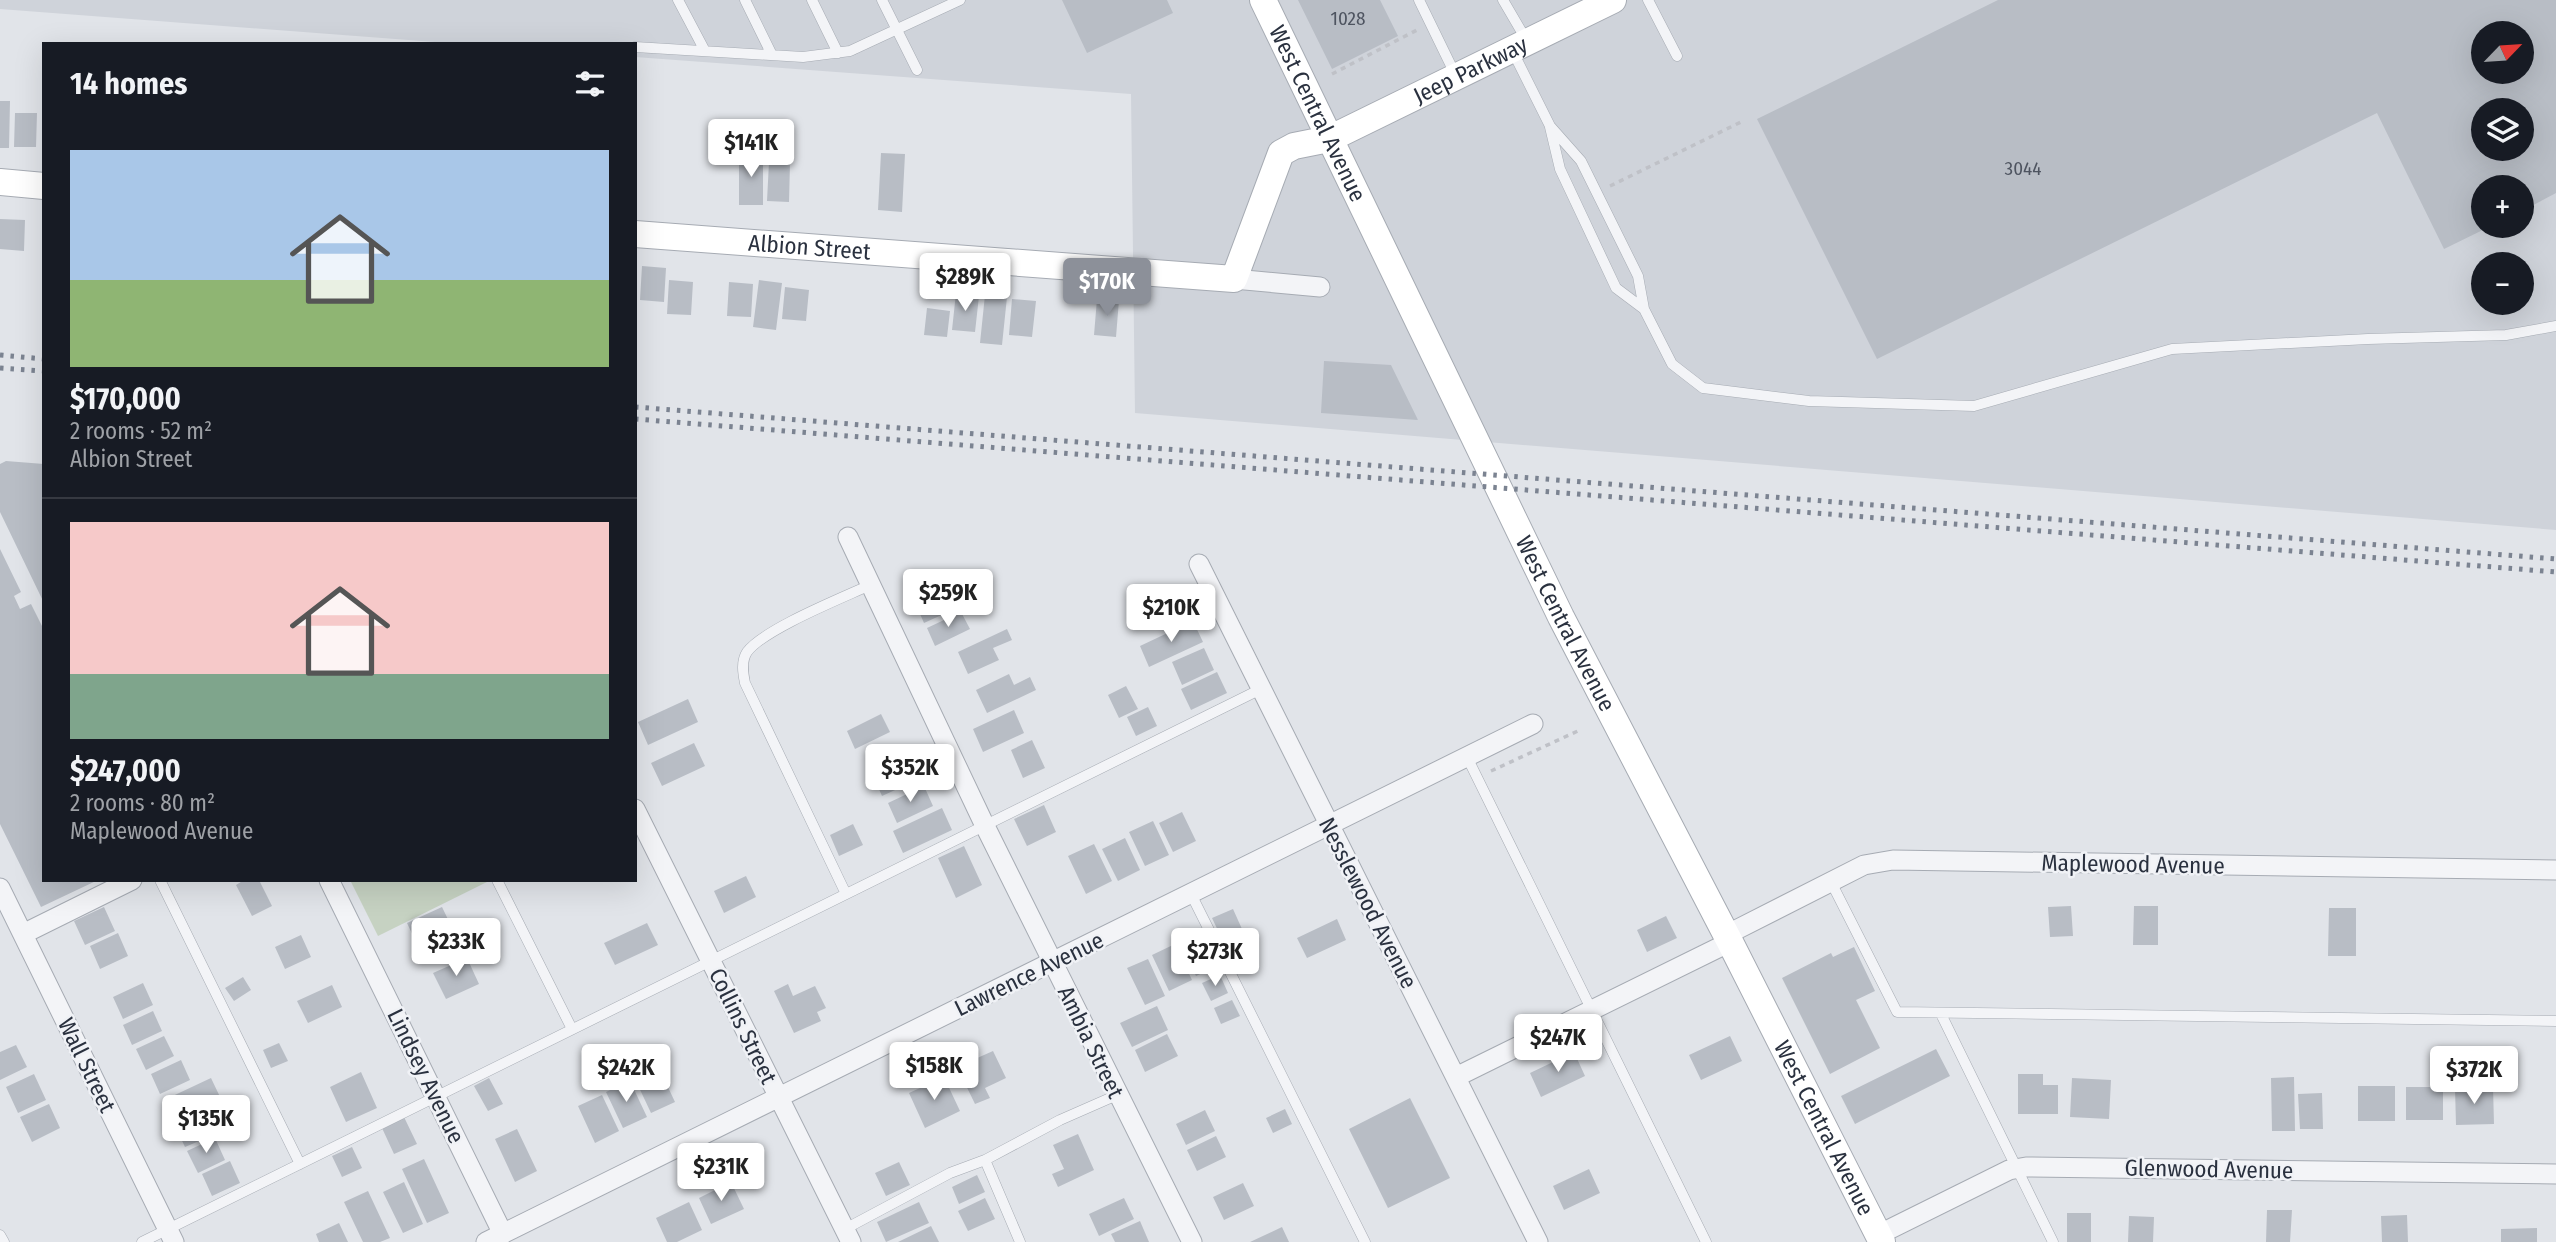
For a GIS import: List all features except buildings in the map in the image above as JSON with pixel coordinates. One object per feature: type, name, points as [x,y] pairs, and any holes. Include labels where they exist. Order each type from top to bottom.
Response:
[{"type":"main road","name":"West Central Avenue","points":[[1263,0],[1561,617],[1728,938],[1880,1239]]},
{"type":"main road","name":"Jeep Parkway","points":[[1329,139],[1613,0]]},
{"type":"main road","points":[[1234,279],[1281,153],[1294,146],[1329,139]]},
{"type":"main road","points":[[0,182],[42,186]]},
{"type":"main road","name":"Albion Street","points":[[637,234],[1234,279]]},
{"type":"street","name":"Albion Street","points":[[1234,279],[1320,287]]},
{"type":"street","name":"Ambia Street","points":[[848,537],[985,826],[1192,1242]]},
{"type":"street","name":"Nesslewood Avenue","points":[[1199,564],[1538,1242]]},
{"type":"street","name":"Lawrence Avenue","points":[[495,1238],[1329,825],[1475,762],[1533,724]]},
{"type":"street","name":"Collins Street","points":[[637,813],[848,1235]]},
{"type":"street","name":"Maplewood Avenue","points":[[1456,1077],[1591,1010],[1864,865],[1893,860],[2556,870]]},
{"type":"street","points":[[23,934],[128,882]]},
{"type":"street","name":"Lindsey Avenue","points":[[329,882],[436,1096],[495,1238]]},
{"type":"street","name":"Wall Street","points":[[0,888],[171,1236]]},
{"type":"street","name":"Glenwood Avenue","points":[[1880,1239],[2016,1168],[2556,1174]]},
{"type":"lane","points":[[678,0],[705,51]]},
{"type":"lane","points":[[745,0],[772,55]]},
{"type":"lane","points":[[813,0],[838,53]]},
{"type":"lane","points":[[883,0],[917,70]]},
{"type":"lane","points":[[637,47],[803,57],[838,53],[850,51],[960,0]]},
{"type":"lane","points":[[1419,0],[1456,77]]},
{"type":"lane","points":[[1503,0],[1550,126],[1560,169],[1616,288],[1644,309]]},
{"type":"lane","points":[[1648,0],[1677,56]]},
{"type":"lane","points":[[1550,126],[1581,161],[1597,192],[1638,276],[1644,309],[1672,364],[1703,388],[1810,401],[1974,407],[2172,349],[2506,335],[2556,326]]},
{"type":"lane","points":[[846,894],[745,683],[743,667],[746,653],[770,632],[870,584]]},
{"type":"lane","points":[[142,1242],[171,1236],[300,1164],[1261,690]]},
{"type":"lane","points":[[1475,762],[1591,1010],[1706,1242]]},
{"type":"lane","points":[[161,882],[300,1164]]},
{"type":"lane","points":[[498,882],[572,1029]]},
{"type":"lane","points":[[1831,882],[1897,1012],[2556,1021]]},
{"type":"lane","points":[[1191,894],[1365,1242]]},
{"type":"lane","points":[[1941,1014],[2053,1242]]},
{"type":"lane","points":[[848,1235],[950,1173],[985,1160],[1060,1120],[1117,1095]]},
{"type":"lane","points":[[985,1160],[1020,1242]]},
{"type":"lane","points":[[0,1235],[4,1242]]},
{"type":"path","points":[[1332,74],[1417,30]]},
{"type":"path","points":[[1597,192],[1743,121]]},
{"type":"path","points":[[1475,762],[1489,772],[1580,730]]},
{"type":"shaded area","points":[[0,0],[2556,0],[2556,530],[1135,413],[1131,94],[637,57],[637,42],[435,42],[0,9]]},
{"type":"green space","points":[[351,882],[487,882],[378,936]]},
{"type":"railway","points":[[0,355],[42,359]]},
{"type":"railway","points":[[0,368],[42,371]]},
{"type":"railway","points":[[637,407],[2556,559]]},
{"type":"railway","points":[[637,419],[2556,572]]}]
